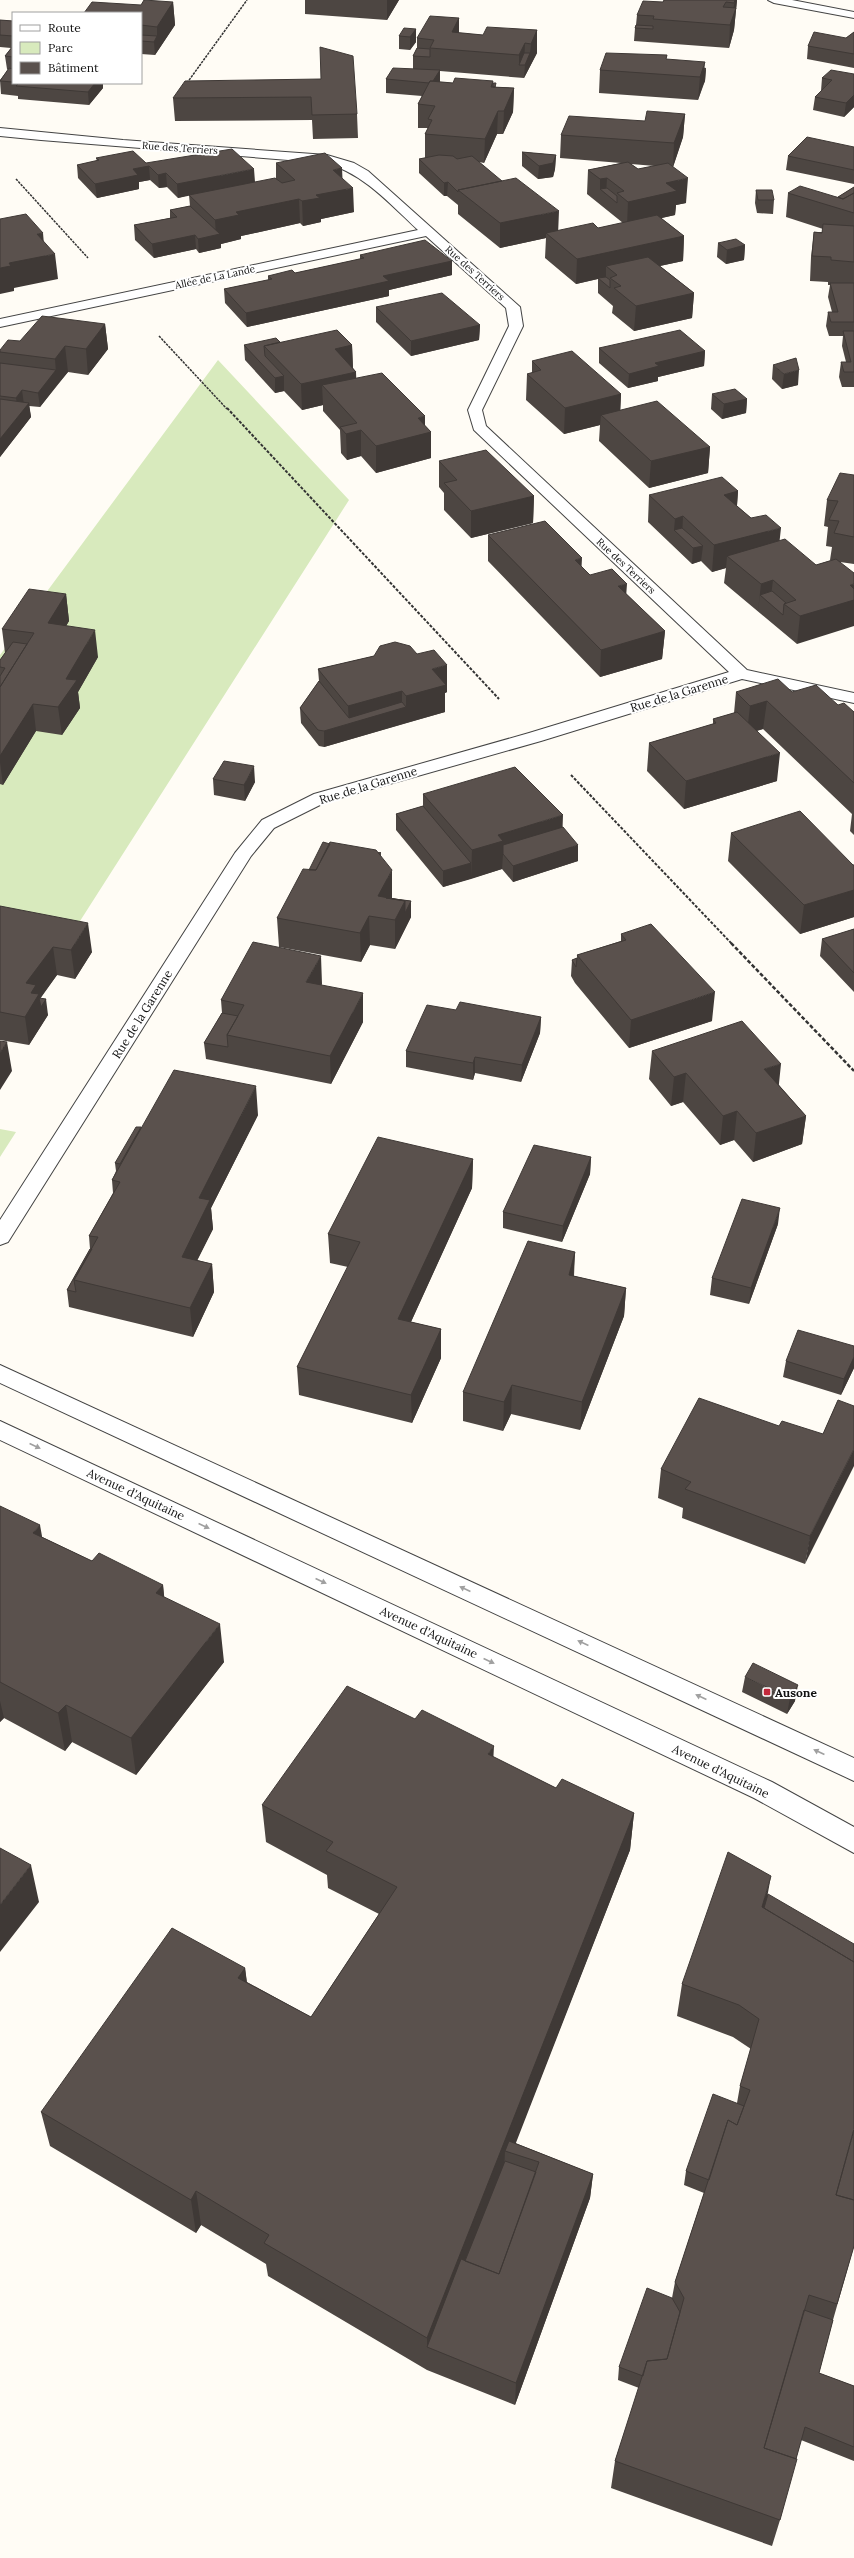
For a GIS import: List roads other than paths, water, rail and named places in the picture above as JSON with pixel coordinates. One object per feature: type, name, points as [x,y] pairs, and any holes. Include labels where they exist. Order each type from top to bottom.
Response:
[{"type":"street","points":[[774,0],[854,15]]},
{"type":"street","name":"Rue des Terriers","points":[[0,132],[101,144],[142,145],[327,159],[350,166],[364,174],[430,231],[513,307],[516,326],[475,410],[479,427],[741,674]]},
{"type":"street","name":"Allée de La Lande","points":[[0,323],[430,231]]},
{"type":"street","name":"Rue de la Garenne","points":[[0,1237],[244,854],[268,824],[320,798],[535,737],[741,674],[854,698]]},
{"type":"street","points":[[0,1373],[854,1770]]},
{"type":"street","name":"Avenue d'Aquitaine","points":[[0,1430],[763,1790],[854,1841]]},
{"type":"place","name":"Ausone","points":[[767,1692]]}]
